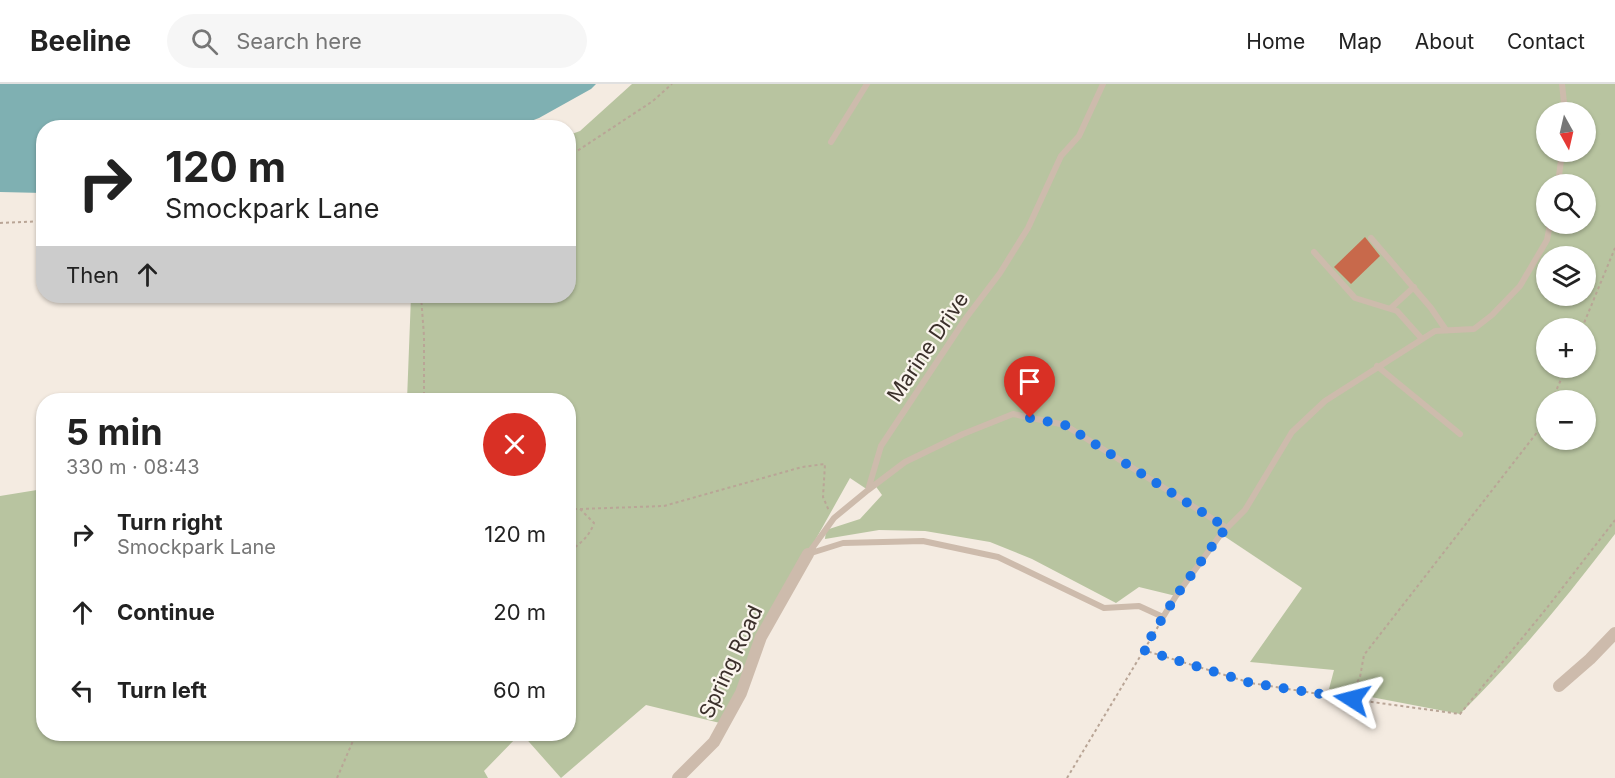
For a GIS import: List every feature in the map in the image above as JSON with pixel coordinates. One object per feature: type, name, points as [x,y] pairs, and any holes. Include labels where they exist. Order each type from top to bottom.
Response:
[{"type":"street","name":"Spring Road","points":[[678,778],[714,742],[741,693],[761,637],[808,554]]},
{"type":"street","points":[[1559,686],[1615,633]]},
{"type":"lane","points":[[831,142],[867,84]]},
{"type":"lane","name":"Marine Drive","points":[[868,490],[881,446],[966,318],[1000,273],[1028,228],[1061,156],[1079,136],[1103,84]]},
{"type":"lane","points":[[1562,84],[1564,102]]},
{"type":"lane","points":[[808,554],[843,543],[923,541],[998,557],[1104,608],[1139,606],[1163,617],[1221,534],[1245,510],[1292,432],[1325,401],[1435,331],[1474,329],[1492,315],[1520,286],[1547,240],[1548,234]]},
{"type":"lane","points":[[1371,238],[1414,287],[1446,330]]},
{"type":"lane","points":[[1314,252],[1355,298],[1397,310],[1422,339]]},
{"type":"lane","points":[[1391,308],[1414,287]]},
{"type":"lane","points":[[1377,366],[1460,434]]},
{"type":"lane","points":[[808,554],[834,518],[905,462],[963,434],[1013,414],[1065,425],[1227,528]]},
{"type":"path","points":[[576,153],[653,101],[672,84]]},
{"type":"path","points":[[0,224],[36,222]]},
{"type":"path","points":[[1586,318],[1615,248]]},
{"type":"path","points":[[422,303],[424,393]]},
{"type":"path","points":[[1352,699],[1354,688],[1360,677],[1364,655],[1536,433]]},
{"type":"path","points":[[576,509],[664,506],[802,468],[825,464],[823,497],[829,511]]},
{"type":"path","points":[[576,546],[591,532],[594,523],[580,509]]},
{"type":"path","points":[[1143,650],[1251,683],[1460,714],[1615,520]]},
{"type":"path","points":[[1067,778],[1163,617]]},
{"type":"path","points":[[337,778],[353,741]]},
{"type":"green space","points":[[632,84],[1615,84],[1615,534],[1541,627],[1460,714],[1329,689],[1334,670],[1250,662],[1302,588],[1221,534],[1176,596],[1139,587],[1116,603],[1032,559],[990,542],[925,531],[879,530],[825,539],[826,530],[860,519],[882,495],[872,481],[868,490],[850,478],[761,637],[724,724],[646,705],[561,778],[528,741],[576,741],[576,393],[407,393],[411,303],[576,303],[576,132]]},
{"type":"green space","points":[[36,490],[36,741],[513,741],[484,771],[488,778],[0,778],[0,496]]},
{"type":"water","points":[[0,84],[596,84],[591,89],[534,120],[36,120],[36,193],[0,192]]},
{"type":"building","points":[[1365,237],[1380,256],[1351,284],[1334,267]]},
{"type":"route","points":[[1030,418],[1065,425],[1227,528],[1176,596],[1143,650],[1251,683],[1352,699]]}]
